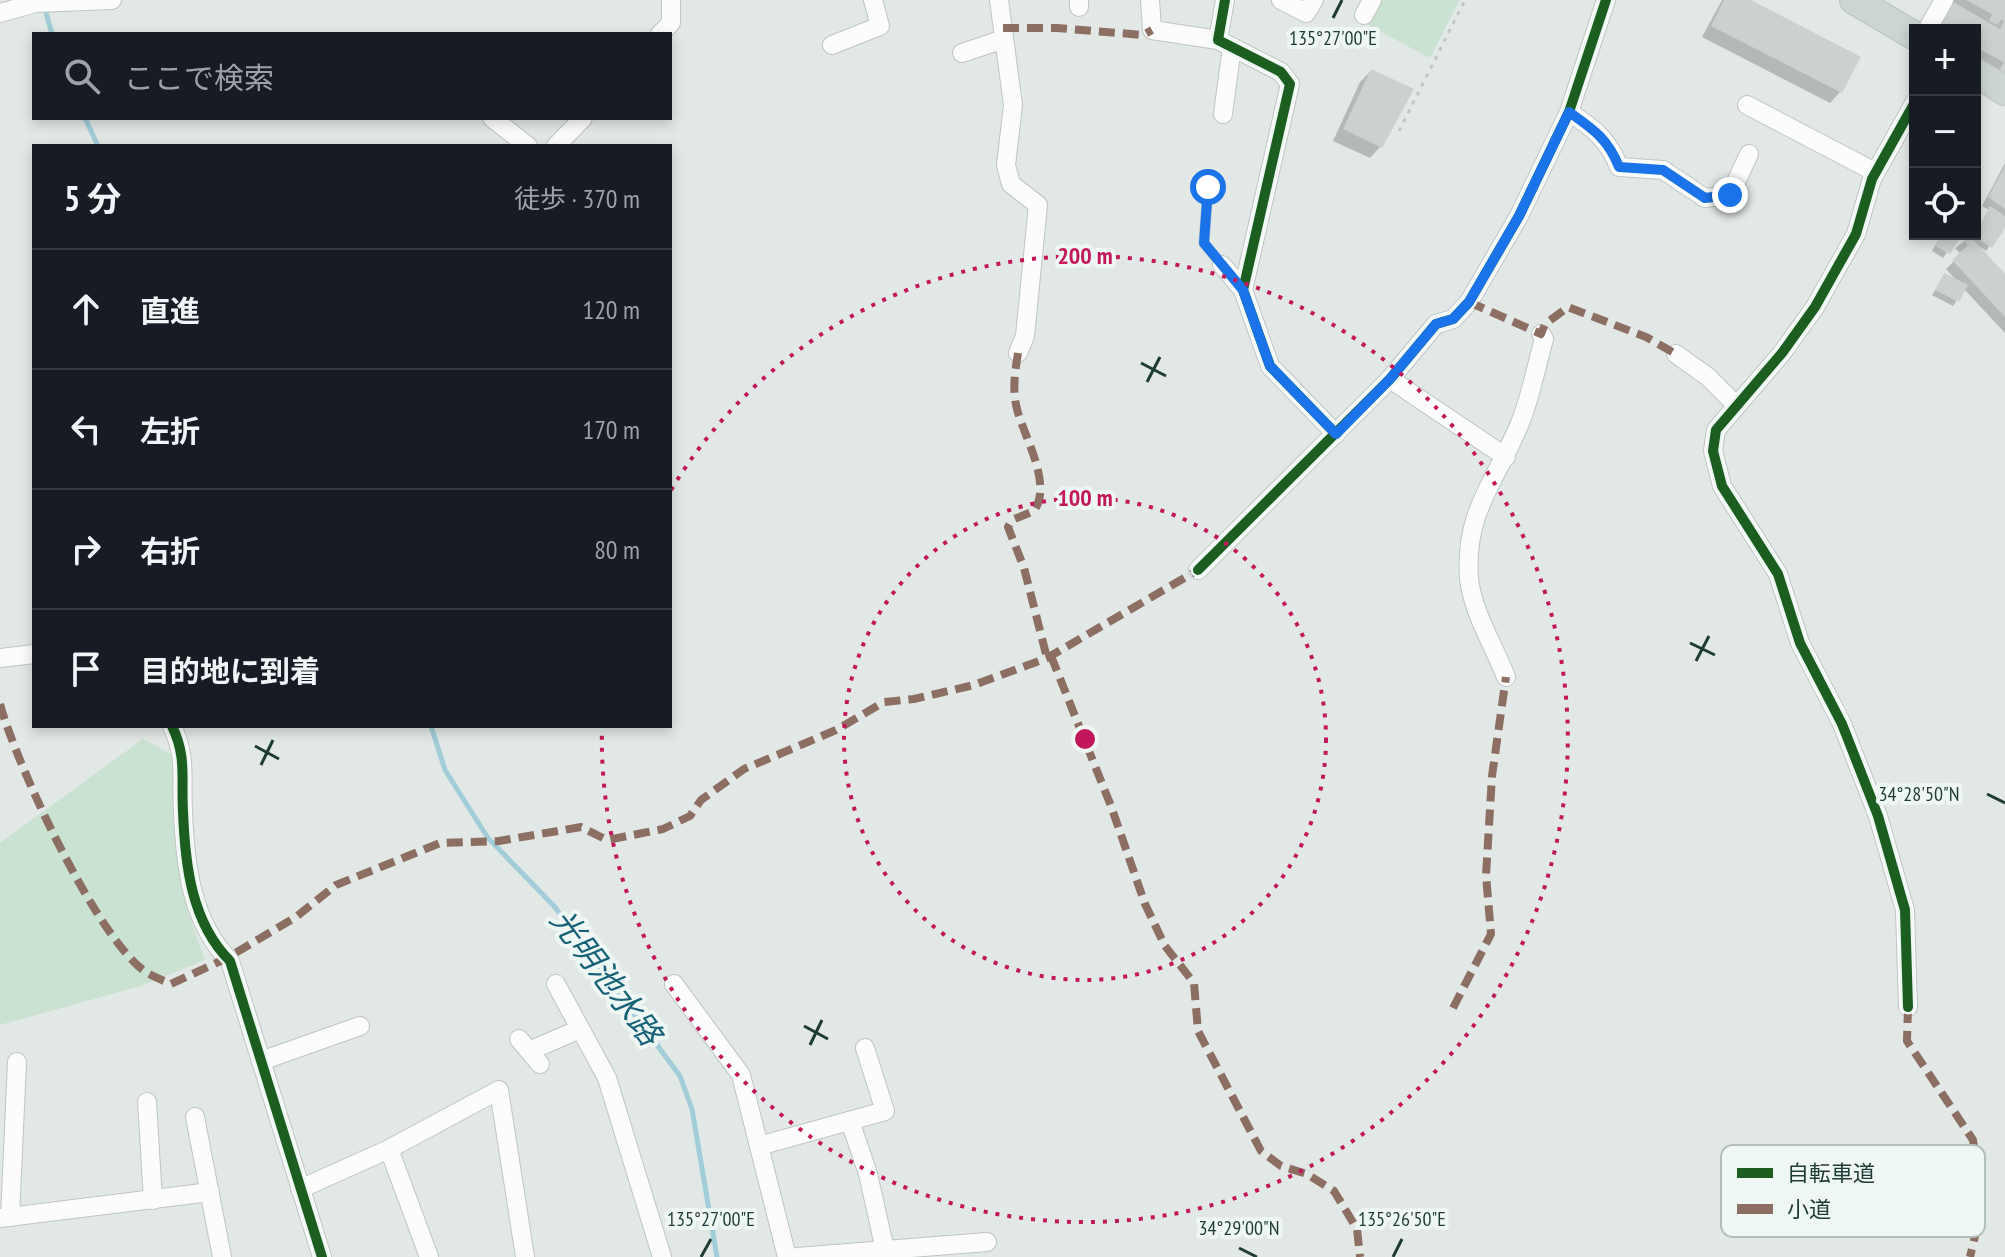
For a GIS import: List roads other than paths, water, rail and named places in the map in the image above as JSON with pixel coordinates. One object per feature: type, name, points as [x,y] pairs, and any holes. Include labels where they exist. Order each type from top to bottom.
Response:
[{"type":"main road","points":[[1854,0],[1909,32]]},
{"type":"main road","points":[[1981,76],[2005,91]]},
{"type":"street","points":[[0,13],[41,3],[112,0]]},
{"type":"street","points":[[662,32],[671,23],[671,0]]},
{"type":"street","points":[[832,45],[880,26],[873,0]]},
{"type":"street","points":[[999,0],[1013,105],[1006,165],[1011,184],[1038,205],[1025,336],[1018,353]]},
{"type":"street","points":[[1150,0],[1152,30],[1225,44],[1281,72],[1290,84],[1243,290]]},
{"type":"street","points":[[1223,114],[1225,0]]},
{"type":"street","points":[[1281,0],[1306,13],[1314,0]]},
{"type":"street","points":[[1198,570],[1390,379],[1436,324],[1453,319],[1469,302],[1519,216],[1569,112],[1606,0]]},
{"type":"street","points":[[1930,24],[1944,0]]},
{"type":"street","points":[[962,53],[1004,39]]},
{"type":"street","points":[[1747,105],[1875,172]]},
{"type":"street","points":[[1569,112],[1602,135],[1611,146],[1619,167],[1663,170],[1705,198],[1730,195],[1749,154]]},
{"type":"street","points":[[1908,1007],[1905,910],[1878,816],[1842,724],[1800,643],[1778,574],[1722,486],[1713,451],[1716,430],[1735,404],[1782,353],[1815,307],[1856,234],[1875,172],[1909,112]]},
{"type":"street","points":[[495,120],[525,144]]},
{"type":"street","points":[[558,144],[581,120]]},
{"type":"street","points":[[1222,265],[1243,290],[1270,366],[1336,434]]},
{"type":"street","points":[[1506,677],[1469,578],[1473,522],[1479,501],[1506,457],[1522,418],[1544,339],[1541,334]]},
{"type":"street","points":[[1676,354],[1708,377],[1735,404]]},
{"type":"street","points":[[1390,379],[1506,457]]},
{"type":"street","points":[[0,658],[32,654]]},
{"type":"street","points":[[173,728],[183,747],[183,811],[193,898],[208,934],[230,961],[322,1257]]},
{"type":"street","points":[[556,984],[607,1078],[662,1257]]},
{"type":"street","points":[[674,984],[741,1075],[787,1257]]},
{"type":"street","points":[[261,1061],[360,1026]]},
{"type":"street","points":[[529,1052],[580,1029]]},
{"type":"street","points":[[759,1146],[885,1111],[865,1048]]},
{"type":"street","points":[[17,1062],[8,1096],[5,1218],[210,1192]]},
{"type":"street","points":[[300,1189],[389,1149],[499,1090],[525,1257]]},
{"type":"street","points":[[147,1102],[153,1200]]},
{"type":"street","points":[[195,1117],[222,1257]]},
{"type":"street","points":[[850,1121],[868,1174],[885,1250]]},
{"type":"street","points":[[389,1149],[429,1257]]},
{"type":"street","points":[[797,1257],[987,1242]]},
{"type":"lane","points":[[1208,187],[1204,243],[1222,265]]},
{"type":"waterway","name":"光明池水路","points":[[45,9],[51,32]]},
{"type":"waterway","name":"光明池水路","points":[[86,120],[97,144]]},
{"type":"waterway","name":"光明池水路","points":[[432,728],[445,770],[488,838],[554,906],[680,1076],[692,1109],[717,1257]]}]
